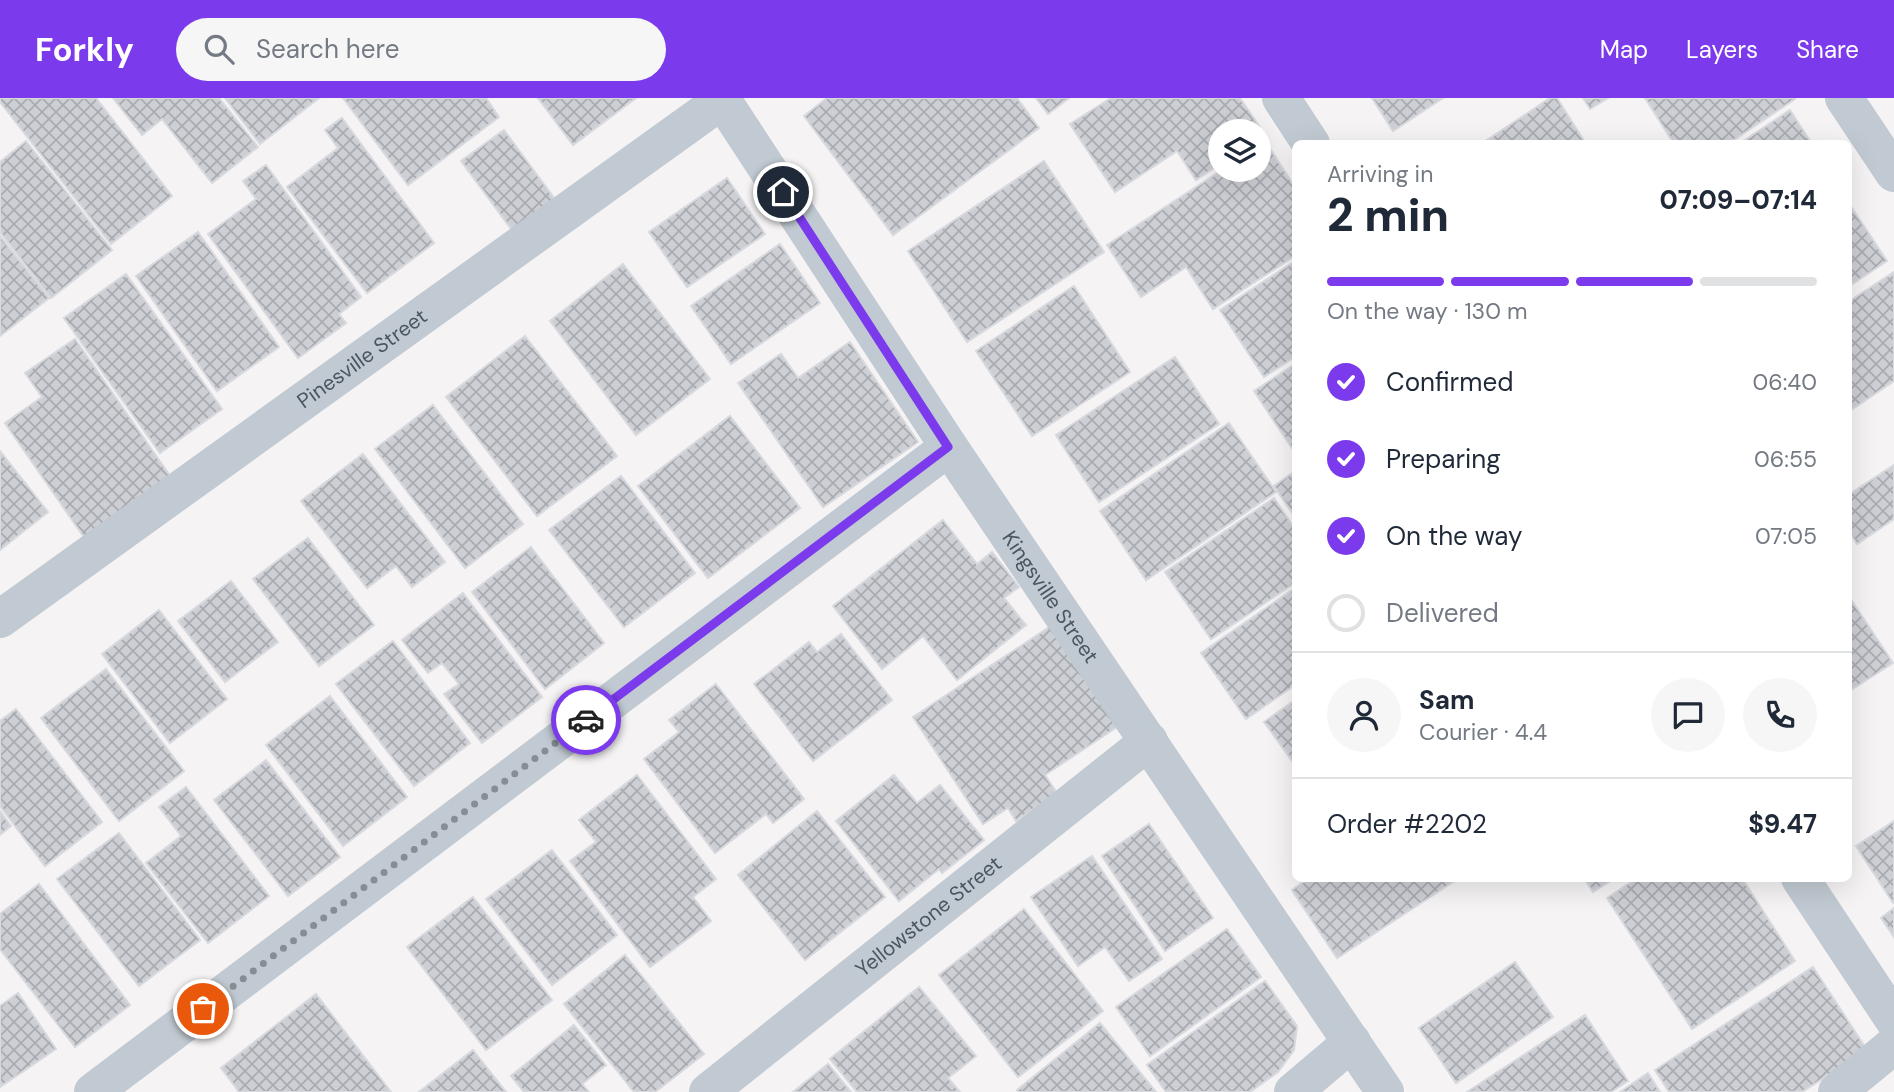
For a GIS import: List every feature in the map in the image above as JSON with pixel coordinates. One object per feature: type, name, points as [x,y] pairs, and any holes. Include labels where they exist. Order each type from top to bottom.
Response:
[{"type":"street","points":[[1281,98],[1308,140]]},
{"type":"street","points":[[1844,98],[1894,173]]},
{"type":"street","name":"Kingsville Street","points":[[723,99],[948,447],[1385,1092]]},
{"type":"street","name":"Pinesville Street","points":[[0,619],[723,99]]},
{"type":"street","points":[[93,1092],[948,447]]},
{"type":"street","name":"Yellowstone Street","points":[[708,1092],[1149,741]]},
{"type":"street","points":[[1803,882],[1894,1020]]},
{"type":"street","points":[[1293,1092],[1352,1042]]},
{"type":"street","points":[[1838,1092],[1894,1045]]},
{"type":"building","points":[[0,98],[96,98],[172,196],[111,244],[0,102]]},
{"type":"building","points":[[113,98],[219,98],[258,147],[212,183],[162,119],[142,135]]},
{"type":"building","points":[[225,98],[319,98],[260,144]]},
{"type":"building","points":[[343,98],[486,98],[499,117],[408,185]]},
{"type":"building","points":[[538,98],[636,98],[573,145]]},
{"type":"building","points":[[827,98],[1017,98],[1039,128],[893,235],[804,116]]},
{"type":"building","points":[[1036,98],[1069,98],[1048,114]]},
{"type":"building","points":[[1111,98],[1240,98],[1254,119],[1208,119],[1208,172],[1196,180],[1177,151],[1115,192],[1070,124]]},
{"type":"building","points":[[1372,98],[1443,98],[1393,131]]},
{"type":"building","points":[[1550,98],[1557,98],[1583,140],[1487,140]]},
{"type":"building","points":[[1583,98],[1608,98],[1590,109]]},
{"type":"building","points":[[1645,98],[1795,98],[1734,140],[1671,140]]},
{"type":"building","points":[[1790,110],[1809,140],[1745,140]]},
{"type":"building","points":[[342,118],[434,243],[367,293],[287,187],[338,148],[325,130]]},
{"type":"building","points":[[504,130],[560,206],[517,237],[461,161]]},
{"type":"building","points":[[26,141],[112,250],[51,298],[0,232],[0,162]]},
{"type":"building","points":[[1271,150],[1292,182],[1292,258],[1213,309],[1186,267],[1141,297],[1107,245],[1208,179],[1208,182],[1271,182]]},
{"type":"building","points":[[1044,161],[1104,252],[967,342],[908,251]]},
{"type":"building","points":[[266,165],[361,297],[339,314],[346,323],[298,358],[208,234],[256,199],[243,181]]},
{"type":"building","points":[[727,178],[765,234],[687,287],[649,232]]},
{"type":"building","points":[[1852,208],[1887,261],[1852,284]]},
{"type":"building","points":[[198,232],[279,347],[217,391],[136,276]]},
{"type":"building","points":[[0,236],[49,298],[0,336]]},
{"type":"building","points":[[780,244],[820,303],[731,364],[691,306]]},
{"type":"building","points":[[1292,263],[1292,359],[1264,377],[1220,310]]},
{"type":"building","points":[[623,264],[710,379],[636,435],[550,321]]},
{"type":"building","points":[[1894,272],[1894,381],[1852,409],[1852,299]]},
{"type":"building","points":[[126,274],[222,409],[160,453],[64,318]]},
{"type":"building","points":[[1074,286],[1130,372],[1032,436],[976,351]]},
{"type":"building","points":[[525,336],[617,456],[537,516],[446,397]]},
{"type":"building","points":[[75,339],[175,483],[88,543],[5,423],[42,397],[25,373]]},
{"type":"building","points":[[850,342],[918,442],[823,507],[738,383],[781,354],[798,378]]},
{"type":"building","points":[[1175,357],[1219,424],[1099,502],[1056,435]]},
{"type":"building","points":[[1292,366],[1292,448],[1254,391]]},
{"type":"building","points":[[433,405],[523,524],[465,568],[375,449]]},
{"type":"building","points":[[730,416],[800,508],[708,578],[638,486]]},
{"type":"building","points":[[1229,423],[1276,492],[1146,580],[1100,511]]},
{"type":"building","points":[[0,451],[48,512],[0,550]]},
{"type":"building","points":[[363,454],[445,562],[412,587],[396,566],[367,588],[301,501]]},
{"type":"building","points":[[1894,465],[1894,519],[1857,544],[1852,536],[1852,492]]},
{"type":"building","points":[[1292,473],[1292,513],[1274,486]]},
{"type":"building","points":[[621,476],[695,573],[624,627],[549,530]]},
{"type":"building","points":[[1274,498],[1292,525],[1292,585],[1211,639],[1165,572]]},
{"type":"building","points":[[943,520],[977,564],[992,552],[1019,587],[1004,598],[1026,625],[957,680],[923,636],[882,669],[833,606]]},
{"type":"building","points":[[308,538],[374,625],[319,666],[253,579]]},
{"type":"building","points":[[531,547],[604,643],[545,689],[472,592]]},
{"type":"building","points":[[231,581],[278,642],[225,682],[178,621]]},
{"type":"building","points":[[1292,590],[1292,687],[1246,719],[1201,653]]},
{"type":"building","points":[[463,593],[542,697],[482,743],[444,694],[459,684],[442,663],[428,673],[402,640]]},
{"type":"building","points":[[1852,601],[1893,663],[1852,689]]},
{"type":"building","points":[[159,610],[227,699],[170,743],[102,654]]},
{"type":"building","points":[[1051,626],[1117,727],[1045,775],[1057,793],[1016,821],[1008,808],[983,824],[913,717]]},
{"type":"building","points":[[841,634],[892,700],[813,761],[754,684],[809,642],[817,652]]},
{"type":"building","points":[[393,641],[470,743],[414,786],[336,684]]},
{"type":"building","points":[[106,669],[184,771],[119,821],[41,718]]},
{"type":"building","points":[[716,684],[804,799],[773,823],[766,814],[715,853],[644,759],[679,732],[669,720]]},
{"type":"building","points":[[330,696],[407,797],[343,846],[266,745]]},
{"type":"building","points":[[1292,702],[1292,761],[1264,722]]},
{"type":"building","points":[[16,709],[102,822],[45,866],[0,806],[0,721]]},
{"type":"building","points":[[266,760],[340,857],[288,896],[214,800]]},
{"type":"building","points":[[637,775],[716,879],[693,897],[711,921],[650,967],[570,861],[596,842],[579,820]]},
{"type":"building","points":[[894,775],[917,803],[940,785],[984,840],[942,873],[939,869],[899,901],[836,821]]},
{"type":"building","points":[[186,787],[269,896],[208,943],[146,863],[181,836],[159,807]]},
{"type":"building","points":[[0,811],[11,826],[0,835]]},
{"type":"building","points":[[817,811],[885,897],[805,960],[738,875]]},
{"type":"building","points":[[1894,821],[1894,902],[1893,903],[1856,846]]},
{"type":"building","points":[[1149,824],[1213,918],[1165,951],[1102,856]]},
{"type":"building","points":[[119,833],[200,940],[139,986],[57,879]]},
{"type":"building","points":[[552,850],[617,935],[552,985],[486,899]]},
{"type":"building","points":[[1092,856],[1162,959],[1129,981],[1105,947],[1078,966],[1031,897]]},
{"type":"building","points":[[1303,882],[1453,882],[1337,958],[1292,890]]},
{"type":"building","points":[[1587,882],[1609,882],[1593,892]]},
{"type":"building","points":[[1631,882],[1745,882],[1795,961],[1692,1029],[1607,898]]},
{"type":"building","points":[[39,884],[130,1005],[75,1047],[0,949],[0,914]]},
{"type":"building","points":[[473,897],[552,1000],[486,1050],[407,947]]},
{"type":"building","points":[[1894,908],[1894,937],[1881,918]]},
{"type":"building","points":[[1024,909],[1103,1011],[1018,1077],[939,975]]},
{"type":"building","points":[[1227,929],[1261,977],[1150,1056],[1116,1007]]},
{"type":"building","points":[[625,955],[704,1054],[655,1092],[634,1092],[564,1004]]},
{"type":"building","points":[[1515,962],[1553,1017],[1456,1083],[1419,1028]]},
{"type":"building","points":[[1813,967],[1867,1050],[1802,1092],[1669,1092],[1655,1070]]},
{"type":"building","points":[[1265,981],[1297,1026],[1294,1050],[1278,1072],[1250,1092],[1166,1092],[1147,1065]]},
{"type":"building","points":[[919,987],[976,1056],[948,1078],[960,1092],[857,1092],[830,1059]]},
{"type":"building","points":[[18,993],[56,1049],[0,1087],[0,1006]]},
{"type":"building","points":[[316,994],[391,1092],[239,1092],[221,1068]]},
{"type":"building","points":[[1585,1015],[1628,1081],[1611,1092],[1467,1092]]},
{"type":"building","points":[[1100,1023],[1156,1092],[1018,1092],[1017,1090]]},
{"type":"building","points":[[574,1025],[606,1065],[582,1084],[589,1092],[524,1092],[511,1076]]},
{"type":"building","points":[[473,1050],[506,1092],[419,1092]]},
{"type":"building","points":[[828,1064],[851,1092],[793,1092]]},
{"type":"building","points":[[1648,1073],[1660,1092],[1620,1092]]},
{"type":"way so far","points":[[203,1009],[586,720]]},
{"type":"route","points":[[586,720],[948,447],[783,192]]}]
